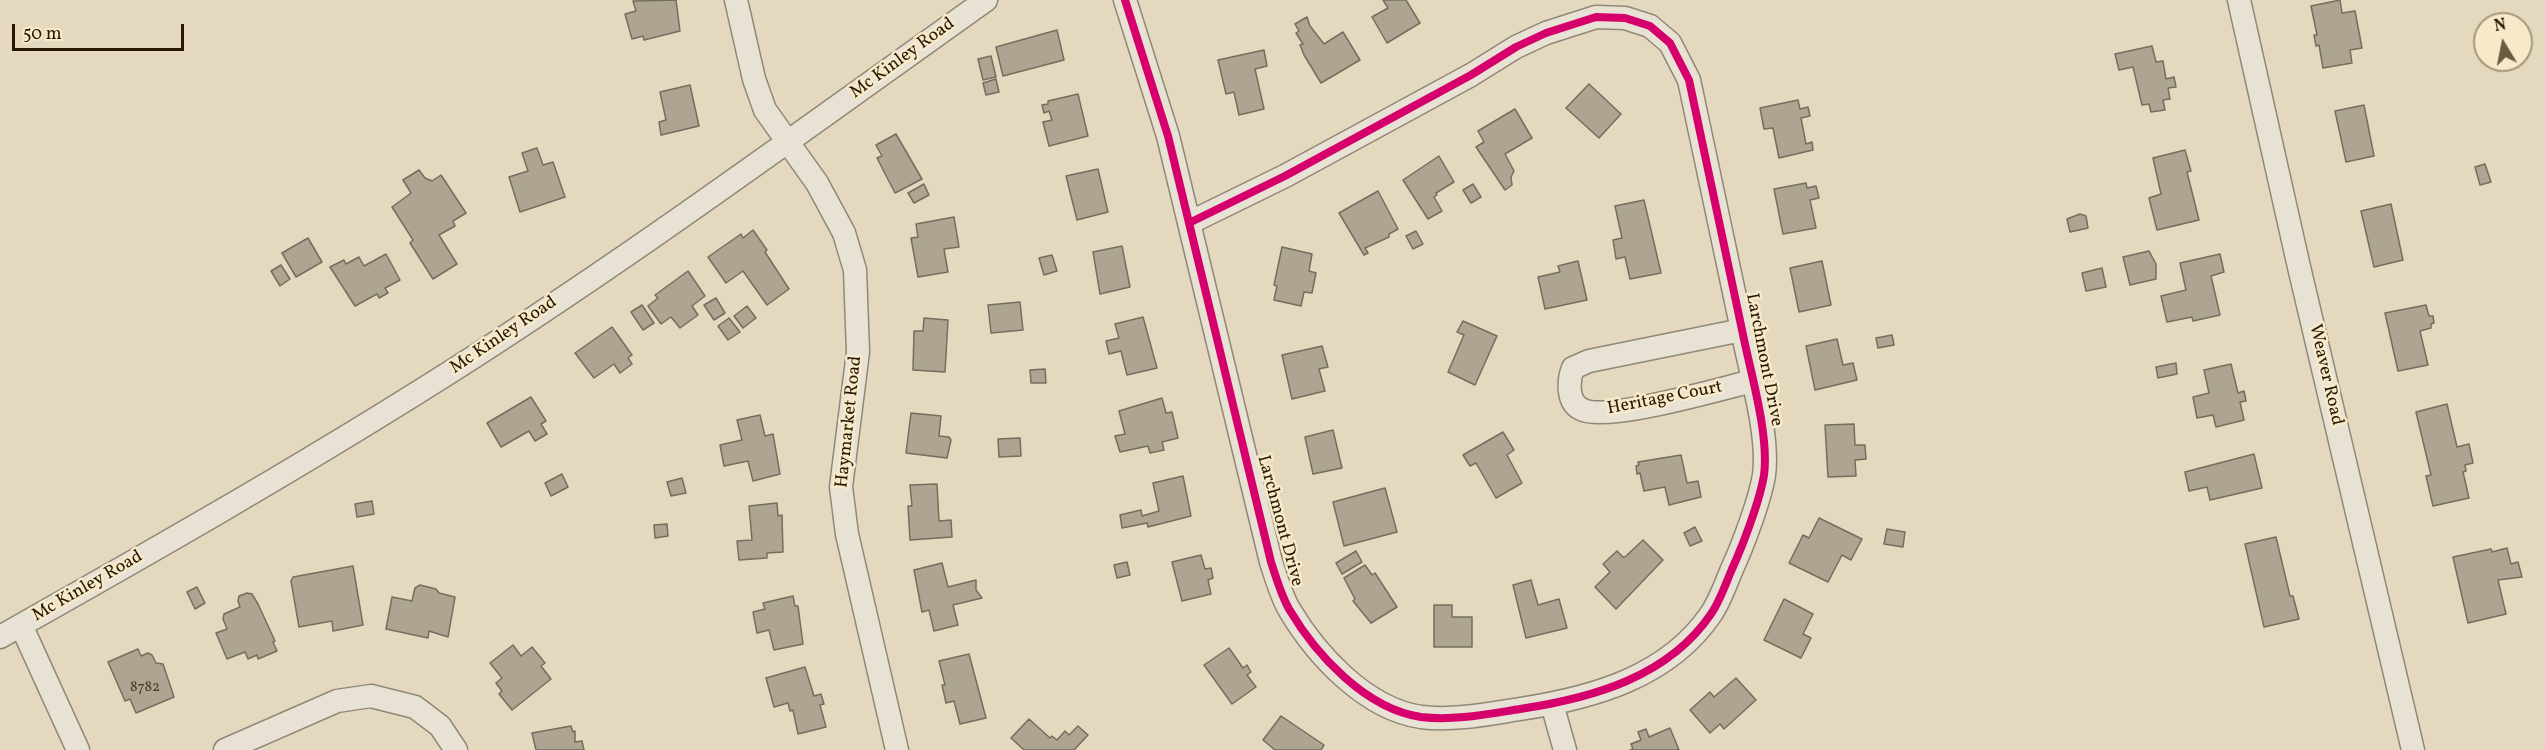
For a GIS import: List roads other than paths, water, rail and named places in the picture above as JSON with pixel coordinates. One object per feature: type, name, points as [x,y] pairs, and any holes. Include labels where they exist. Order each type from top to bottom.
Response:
[{"type":"street","name":"Haymarket Road","points":[[736,0],[757,89],[765,110],[786,143],[817,183],[844,233],[855,270],[858,352],[841,488],[847,534],[897,750]]},
{"type":"street","name":"Mc Kinley Road","points":[[0,637],[186,531],[428,386],[614,263],[986,0]]},
{"type":"street","name":"Larchmont Drive","points":[[1125,0],[1168,136],[1189,223],[1271,562],[1287,606],[1315,648],[1345,677],[1378,702],[1422,717],[1458,718],[1552,704],[1619,686],[1655,668],[1687,644],[1712,612],[1741,549],[1764,475],[1764,444],[1753,381],[1689,80],[1670,43],[1650,26],[1625,18],[1596,17],[1546,33],[1516,47],[1471,75],[1285,176],[1189,223]]},
{"type":"street","name":"Weaver Road","points":[[2239,0],[2299,267],[2414,750]]},
{"type":"street","name":"Heritage Court","points":[[1742,330],[1589,361],[1573,368],[1568,379],[1572,402],[1582,410],[1600,412],[1641,407],[1753,381]]},
{"type":"street","points":[[21,626],[78,750]]},
{"type":"street","points":[[225,750],[337,701],[371,696],[415,707],[440,726],[456,750]]},
{"type":"street","points":[[1552,704],[1565,750]]}]
